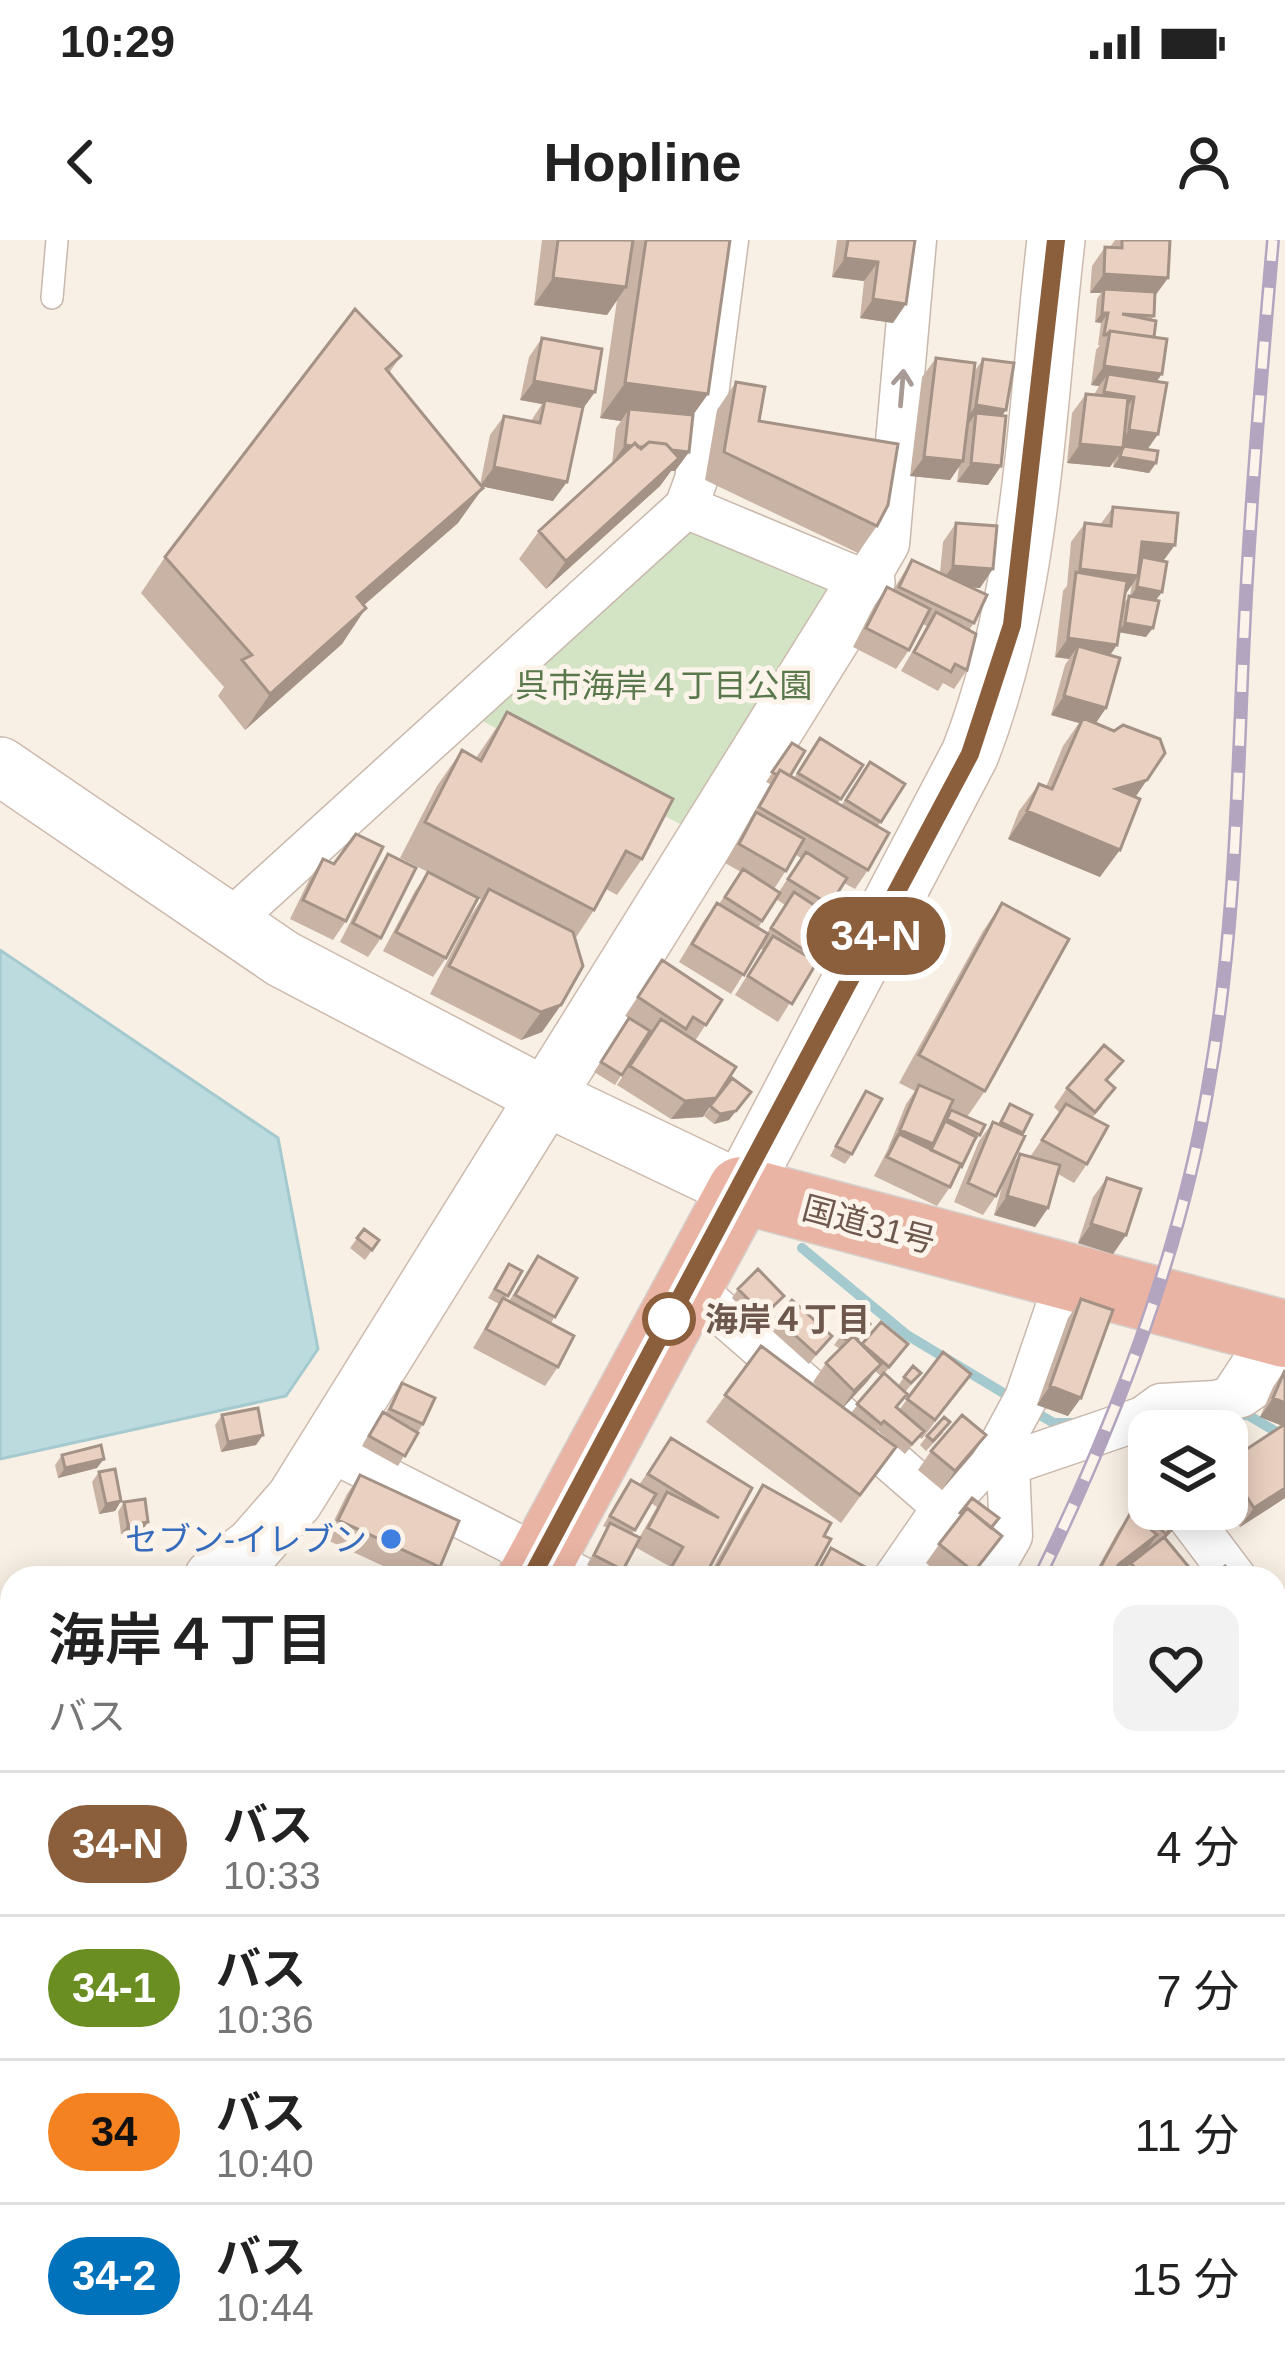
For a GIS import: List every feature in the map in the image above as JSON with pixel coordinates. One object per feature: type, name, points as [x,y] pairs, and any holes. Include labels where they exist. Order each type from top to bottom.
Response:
[{"type":"highway","name":"国道31号","points":[[741,1190],[1279,1332]]},
{"type":"highway","points":[[555,1566],[688,1284],[741,1190]]},
{"type":"street","points":[[229,922],[686,507],[696,479],[727,240]]},
{"type":"street","points":[[228,1566],[254,1546],[295,1499],[888,544],[915,240]]},
{"type":"street","points":[[0,766],[284,959],[546,1097],[741,1190],[960,773],[992,697],[1012,625],[1056,240]]},
{"type":"street","points":[[686,507],[866,582]]},
{"type":"street","points":[[994,1566],[1011,1536],[1013,1431],[1067,1278]]},
{"type":"street","points":[[688,1284],[944,1507]]},
{"type":"street","points":[[1221,1410],[1278,1370],[1279,1332]]},
{"type":"street","points":[[904,1566],[944,1507],[1013,1431],[1128,1420]]},
{"type":"street","points":[[326,1448],[541,1566]]},
{"type":"street","points":[[1199,1530],[1226,1566]]},
{"type":"lane","points":[[52,298],[57,240]]},
{"type":"green space","name":"呉市海岸４丁目公園","points":[[688,513],[858,584],[703,836],[467,713]]},
{"type":"water","points":[[0,950],[278,1138],[318,1349],[286,1396],[0,1459]]},
{"type":"building","points":[[558,240],[633,240],[626,287],[553,278]]},
{"type":"building","points":[[646,240],[730,240],[708,394],[625,383]]},
{"type":"building","points":[[848,240],[915,240],[906,304],[873,299],[878,262],[845,258]]},
{"type":"building","points":[[1122,240],[1170,240],[1168,278],[1104,274],[1105,247],[1122,248]]},
{"type":"building","points":[[1104,289],[1155,292],[1154,316],[1122,314],[1156,321],[1154,337],[1110,331],[1104,335],[1108,313],[1102,313]]},
{"type":"building","points":[[355,309],[401,356],[386,369],[483,488],[357,597],[366,608],[270,694],[242,660],[252,655],[165,557]]},
{"type":"building","points":[[1110,331],[1167,339],[1162,374],[1104,366]]},
{"type":"building","points":[[542,338],[602,349],[595,392],[534,381]]},
{"type":"building","points":[[936,358],[975,363],[963,461],[924,457]]},
{"type":"building","points":[[983,359],[1014,363],[1006,410],[976,405]]},
{"type":"building","points":[[1108,374],[1167,383],[1158,434],[1129,430],[1134,397],[1104,392]]},
{"type":"building","points":[[736,382],[765,387],[759,421],[898,444],[888,505],[877,526],[724,452]]},
{"type":"building","points":[[1086,394],[1128,398],[1123,448],[1080,444]]},
{"type":"building","points":[[545,400],[583,407],[567,482],[494,467],[504,416],[540,423]]},
{"type":"building","points":[[629,409],[693,415],[689,452],[649,442],[643,447],[625,445]]},
{"type":"building","points":[[976,413],[1006,416],[1001,466],[971,463]]},
{"type":"building","points":[[649,442],[666,444],[679,458],[566,561],[539,531],[635,443],[641,449]]},
{"type":"building","points":[[1123,446],[1158,451],[1156,463],[1120,457]]},
{"type":"building","points":[[1113,507],[1178,513],[1175,545],[1142,542],[1138,576],[1080,569],[1085,523],[1111,526]]},
{"type":"building","points":[[956,523],[997,526],[993,569],[953,566]]},
{"type":"building","points":[[1142,557],[1167,562],[1162,592],[1137,587]]},
{"type":"building","points":[[912,560],[987,595],[974,623],[899,587]]},
{"type":"building","points":[[1076,572],[1127,581],[1117,645],[1068,638]]},
{"type":"building","points":[[887,587],[930,609],[909,650],[866,628]]},
{"type":"building","points":[[1129,596],[1159,601],[1153,628],[1125,623]]},
{"type":"building","points":[[936,612],[976,634],[967,670],[955,664],[951,672],[914,652]]},
{"type":"building","points":[[1078,646],[1120,658],[1106,708],[1064,696]]},
{"type":"building","points":[[507,712],[673,799],[642,859],[626,851],[594,910],[425,822],[462,750],[481,761]]},
{"type":"building","points":[[1083,718],[1114,731],[1123,725],[1160,739],[1165,753],[1147,780],[1116,789],[1140,799],[1120,850],[1027,811],[1039,784],[1052,789]]},
{"type":"building","points":[[820,738],[863,765],[841,799],[798,773]]},
{"type":"building","points":[[792,743],[805,751],[790,776],[780,770],[777,775],[772,772]]},
{"type":"building","points":[[870,762],[905,784],[881,822],[846,800]]},
{"type":"building","points":[[780,770],[889,833],[868,870],[759,807]]},
{"type":"building","points":[[756,812],[804,839],[786,871],[739,844]]},
{"type":"building","points":[[356,834],[383,847],[346,921],[303,900],[323,859],[334,864]]},
{"type":"building","points":[[806,852],[847,878],[830,905],[788,879]]},
{"type":"building","points":[[388,854],[416,868],[381,938],[353,923]]},
{"type":"building","points":[[743,869],[780,893],[762,921],[725,897]]},
{"type":"building","points":[[428,872],[478,898],[446,958],[396,932]]},
{"type":"building","points":[[489,889],[573,932],[583,966],[561,1005],[541,1012],[449,966]]},
{"type":"building","points":[[794,892],[840,922],[816,958],[771,928]]},
{"type":"building","points":[[717,903],[768,934],[744,975],[692,944]]},
{"type":"building","points":[[1002,903],[1069,939],[985,1091],[919,1055]]},
{"type":"building","points":[[773,936],[817,962],[792,1004],[748,976]]},
{"type":"building","points":[[662,960],[722,1000],[706,1025],[693,1017],[686,1029],[638,997]]},
{"type":"building","points":[[629,1018],[650,1031],[622,1075],[601,1062]]},
{"type":"building","points":[[661,1019],[736,1067],[716,1098],[685,1101],[630,1066]]},
{"type":"building","points":[[1104,1045],[1123,1061],[1106,1080],[1115,1088],[1095,1112],[1067,1088]]},
{"type":"building","points":[[732,1078],[751,1092],[736,1111],[720,1114],[710,1106]]},
{"type":"building","points":[[919,1085],[953,1100],[933,1144],[900,1130]]},
{"type":"building","points":[[866,1091],[882,1099],[852,1154],[836,1146]]},
{"type":"building","points":[[1010,1104],[1032,1115],[1023,1133],[1001,1122]]},
{"type":"building","points":[[1066,1104],[1108,1126],[1087,1164],[1042,1140]]},
{"type":"building","points":[[951,1110],[985,1125],[980,1135],[947,1119]]},
{"type":"building","points":[[945,1121],[976,1137],[962,1166],[931,1150]]},
{"type":"building","points":[[993,1122],[1025,1136],[996,1196],[968,1183]]},
{"type":"building","points":[[899,1134],[961,1164],[950,1187],[887,1157]]},
{"type":"building","points":[[1020,1154],[1060,1165],[1048,1208],[1007,1196]]},
{"type":"building","points":[[1107,1178],[1141,1189],[1126,1235],[1091,1224]]},
{"type":"building","points":[[364,1229],[379,1240],[372,1250],[357,1238]]},
{"type":"building","points":[[538,1256],[577,1278],[555,1317],[515,1295]]},
{"type":"building","points":[[509,1264],[522,1271],[508,1296],[495,1289]]},
{"type":"building","points":[[758,1269],[784,1296],[764,1315],[738,1289]]},
{"type":"building","points":[[503,1298],[574,1336],[558,1367],[486,1329]]},
{"type":"building","points":[[1081,1299],[1113,1310],[1081,1398],[1050,1386]]},
{"type":"building","points":[[792,1300],[832,1336],[816,1354],[776,1318]]},
{"type":"building","points":[[857,1314],[870,1324],[857,1340],[853,1336],[848,1341],[841,1336]]},
{"type":"building","points":[[881,1322],[908,1344],[889,1367],[862,1344]]},
{"type":"building","points":[[853,1336],[881,1364],[854,1391],[826,1363]]},
{"type":"building","points":[[761,1346],[896,1447],[860,1495],[725,1395]]},
{"type":"building","points":[[943,1352],[971,1374],[935,1420],[907,1399]]},
{"type":"building","points":[[913,1366],[921,1373],[911,1383],[904,1377]]},
{"type":"building","points":[[1285,1370],[1285,1403],[1273,1398]]},
{"type":"building","points":[[884,1373],[907,1394],[896,1407],[924,1431],[912,1444],[857,1404]]},
{"type":"building","points":[[402,1383],[435,1398],[423,1424],[390,1409]]},
{"type":"building","points":[[258,1408],[263,1435],[228,1442],[222,1415]]},
{"type":"building","points":[[383,1412],[418,1433],[405,1456],[369,1436]]},
{"type":"building","points":[[962,1415],[986,1435],[955,1471],[931,1451]]},
{"type":"building","points":[[944,1417],[950,1422],[933,1441],[927,1436]]},
{"type":"building","points":[[1285,1424],[1285,1488],[1254,1508],[1248,1499],[1248,1448]]},
{"type":"building","points":[[671,1438],[752,1488],[710,1566],[672,1566],[683,1547],[648,1528],[667,1492],[719,1518],[648,1474]]},
{"type":"building","points":[[101,1445],[104,1459],[65,1468],[62,1455]]},
{"type":"building","points":[[115,1469],[121,1501],[106,1504],[99,1472]]},
{"type":"building","points":[[360,1475],[459,1521],[438,1566],[338,1520]]},
{"type":"building","points":[[631,1480],[656,1494],[635,1530],[610,1516]]},
{"type":"building","points":[[763,1485],[831,1523],[824,1536],[831,1539],[816,1566],[718,1566]]},
{"type":"building","points":[[972,1498],[999,1518],[991,1528],[967,1508],[960,1513]]},
{"type":"building","points":[[145,1499],[148,1522],[128,1525],[124,1502]]},
{"type":"building","points":[[967,1508],[1002,1536],[979,1566],[966,1566],[939,1544]]},
{"type":"building","points":[[1128,1517],[1128,1530],[1151,1530],[1157,1535],[1119,1564],[1101,1566]]},
{"type":"building","points":[[610,1523],[640,1538],[625,1566],[594,1555]]},
{"type":"building","points":[[1164,1537],[1188,1566],[1133,1566],[1131,1563]]},
{"type":"building","points":[[831,1548],[864,1566],[821,1566]]},
{"type":"waterway","points":[[802,1248],[907,1335],[1015,1400]]},
{"type":"waterway","points":[[1031,1410],[1054,1423],[1075,1423]]},
{"type":"waterway","points":[[1248,1415],[1285,1437]]},
{"type":"railway","points":[[1044,1566],[1142,1336],[1181,1211],[1209,1082],[1229,923],[1249,553],[1273,240]]},
{"type":"bus line","name":"34-N","points":[[539,1566],[970,754],[1012,625],[1056,240]]},
{"type":"place","name":"海岸４丁目","points":[[669,1319]]},
{"type":"place","name":"セブン-イレブン","points":[[391,1539]]}]
